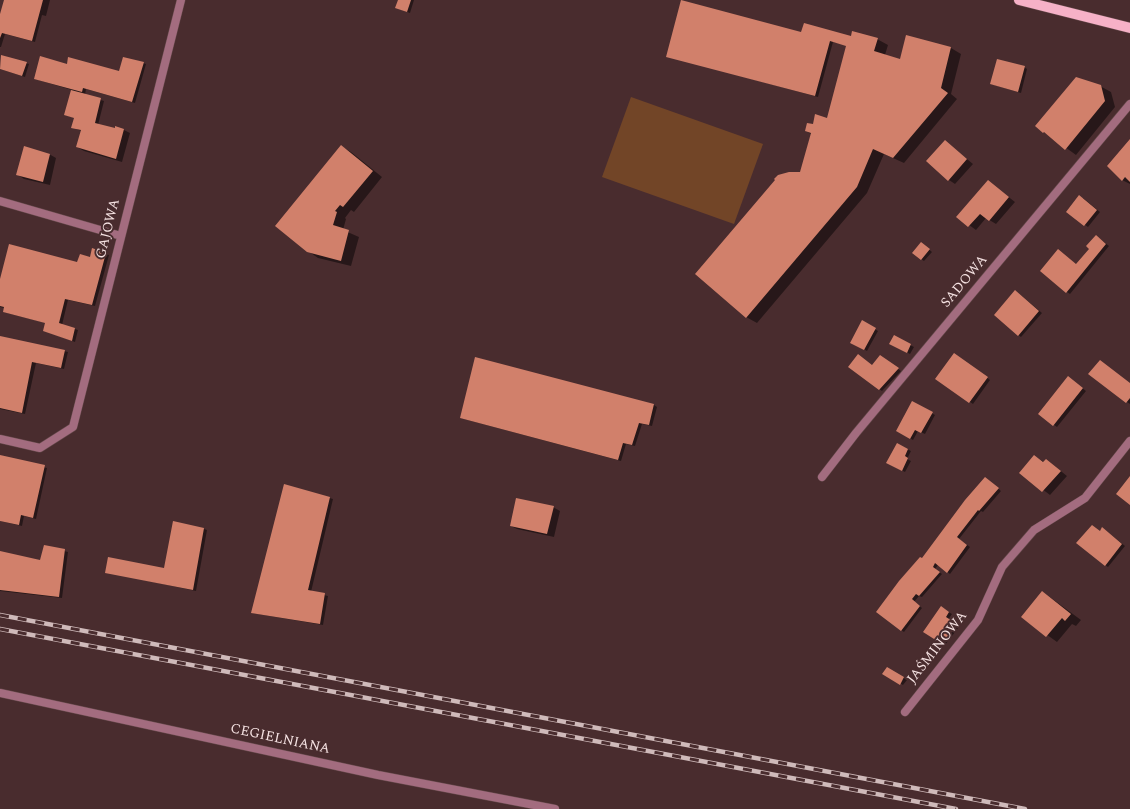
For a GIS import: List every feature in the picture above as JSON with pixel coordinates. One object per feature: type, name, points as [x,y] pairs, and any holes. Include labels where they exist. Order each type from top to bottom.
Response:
[{"type":"main road","points":[[1019,0],[1130,28]]},
{"type":"street","name":"GAJOWA","points":[[0,439],[40,448],[73,427],[181,0]]},
{"type":"street","name":"SADOWA","points":[[822,478],[856,433],[1130,104]]},
{"type":"street","points":[[0,201],[121,236]]},
{"type":"street","name":"JAŚMINOWA","points":[[905,712],[978,620],[1002,567],[1034,530],[1085,498],[1130,441]]},
{"type":"street","name":"CEGIELNIANA","points":[[0,693],[378,776],[555,809]]},
{"type":"shaded area","points":[[631,97],[763,144],[734,224],[602,177]]},
{"type":"building","points":[[4,0],[43,0],[32,41],[2,33],[0,38],[0,14]]},
{"type":"building","points":[[398,0],[411,0],[407,12],[395,8]]},
{"type":"building","points":[[681,0],[801,32],[804,23],[851,36],[852,31],[878,38],[874,51],[900,59],[906,35],[951,47],[941,88],[948,93],[893,158],[873,149],[857,187],[746,318],[695,274],[778,175],[789,172],[800,172],[811,133],[805,131],[807,123],[813,124],[815,114],[827,118],[846,46],[830,41],[815,96],[666,57]]},
{"type":"building","points":[[1,55],[27,62],[22,76],[0,69]]},
{"type":"building","points":[[40,56],[67,64],[68,57],[119,71],[123,57],[144,62],[132,102],[83,88],[82,92],[34,79]]},
{"type":"building","points":[[997,59],[1025,66],[1018,92],[990,84]]},
{"type":"building","points":[[1076,77],[1101,85],[1105,101],[1065,150],[1035,126]]},
{"type":"building","points":[[71,90],[101,98],[95,123],[124,129],[116,159],[76,147],[81,130],[71,128],[74,118],[64,115]]},
{"type":"building","points":[[1130,139],[1130,182],[1125,177],[1122,181],[1107,166]]},
{"type":"building","points":[[945,140],[967,159],[948,181],[926,161]]},
{"type":"building","points":[[341,145],[373,171],[343,207],[340,205],[335,211],[337,212],[333,225],[349,230],[341,261],[307,252],[275,226]]},
{"type":"building","points":[[24,146],[50,154],[43,182],[16,175]]},
{"type":"building","points":[[988,180],[1009,197],[989,221],[980,214],[968,227],[956,217]]},
{"type":"building","points":[[1079,195],[1097,210],[1084,226],[1066,212]]},
{"type":"building","points":[[1096,235],[1106,244],[1066,293],[1040,271],[1058,249],[1076,264],[1089,249],[1086,246]]},
{"type":"building","points":[[921,242],[930,249],[921,260],[912,253]]},
{"type":"building","points":[[9,244],[77,262],[80,254],[90,257],[92,248],[106,253],[92,305],[65,299],[59,323],[75,328],[72,341],[43,331],[45,323],[3,312],[4,307],[0,306],[0,279]]},
{"type":"building","points":[[1015,290],[1039,311],[1018,336],[994,315]]},
{"type":"building","points":[[862,320],[876,328],[864,350],[850,343]]},
{"type":"building","points":[[894,335],[911,344],[907,353],[889,344]]},
{"type":"building","points":[[0,336],[65,350],[61,368],[32,362],[22,413],[0,408]]},
{"type":"building","points":[[954,353],[988,377],[969,403],[935,379]]},
{"type":"building","points":[[858,354],[872,365],[880,355],[899,368],[879,390],[848,367]]},
{"type":"building","points":[[475,357],[654,404],[649,425],[639,423],[632,445],[623,443],[618,460],[460,418]]},
{"type":"building","points":[[1100,360],[1130,383],[1130,398],[1126,403],[1088,374]]},
{"type":"building","points":[[1068,376],[1083,388],[1053,426],[1038,414]]},
{"type":"building","points":[[912,401],[933,412],[921,433],[915,430],[910,439],[896,431]]},
{"type":"building","points":[[897,443],[908,449],[905,456],[908,458],[902,471],[886,463]]},
{"type":"building","points":[[0,455],[45,465],[33,518],[21,515],[19,525],[0,521]]},
{"type":"building","points":[[1034,455],[1043,462],[1046,459],[1061,471],[1042,492],[1019,473]]},
{"type":"building","points":[[1130,476],[1130,505],[1116,494]]},
{"type":"building","points":[[985,477],[999,488],[979,511],[978,510],[957,537],[967,545],[947,573],[935,563],[933,567],[940,572],[919,596],[916,594],[912,599],[920,606],[901,631],[876,612],[899,581],[920,557],[922,558],[965,500]]},
{"type":"building","points":[[284,484],[330,497],[308,590],[325,593],[320,624],[251,613]]},
{"type":"building","points":[[516,498],[554,506],[547,534],[510,526]]},
{"type":"building","points":[[173,521],[204,528],[193,590],[105,573],[108,557],[164,568]]},
{"type":"building","points":[[1092,525],[1100,531],[1102,527],[1122,544],[1105,566],[1076,543]]},
{"type":"building","points":[[44,545],[65,549],[59,597],[0,590],[0,551],[40,560]]},
{"type":"building","points":[[1042,591],[1071,614],[1065,621],[1062,618],[1046,637],[1021,617]]},
{"type":"building","points":[[941,606],[949,612],[946,617],[957,624],[942,644],[923,632]]},
{"type":"building","points":[[887,667],[904,677],[900,685],[882,674]]},
{"type":"railway","points":[[0,615],[1025,809]]},
{"type":"railway","points":[[0,629],[956,809]]}]
